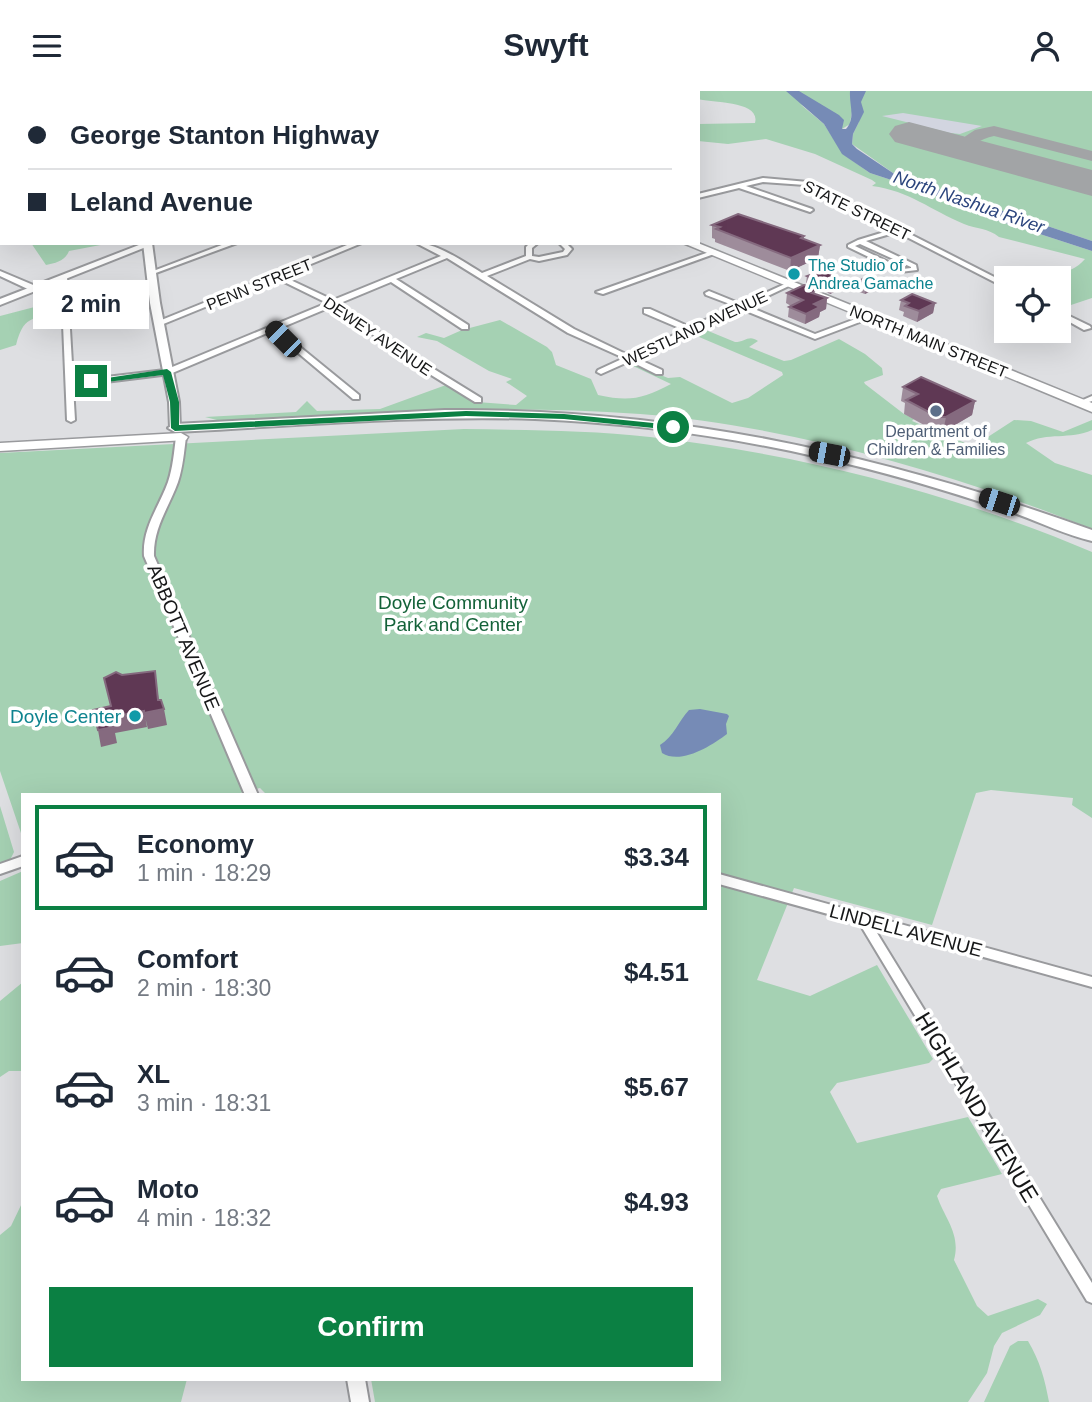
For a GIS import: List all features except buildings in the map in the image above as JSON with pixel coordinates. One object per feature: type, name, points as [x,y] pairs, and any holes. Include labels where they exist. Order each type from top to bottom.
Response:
[{"type":"highway","name":"NORTH MAIN STREET","points":[[693,245],[1088,403]]},
{"type":"highway","points":[[0,447],[445,414],[536,415],[621,421],[735,436],[842,457],[946,486],[1092,536]]},
{"type":"highway","points":[[0,439],[482,422],[568,425],[671,435],[769,451],[875,474],[980,505],[1092,547]]},
{"type":"main road","name":"ABBOTT AVENUE","points":[[147,245],[178,433]]},
{"type":"street","name":"STATE STREET","points":[[700,195],[772,180],[806,183],[994,280]]},
{"type":"street","points":[[740,185],[810,210]]},
{"type":"street","points":[[860,241],[915,267],[902,271],[850,246],[860,241],[897,230]]},
{"type":"street","points":[[0,302],[144,245]]},
{"type":"street","points":[[151,273],[228,245]]},
{"type":"street","name":"PENN STREET","points":[[158,323],[354,245]]},
{"type":"street","points":[[423,245],[482,275],[562,325],[659,372]]},
{"type":"street","points":[[529,257],[529,247],[532,245]]},
{"type":"street","points":[[482,275],[529,257],[539,259],[565,254],[569,249],[564,245]]},
{"type":"street","points":[[600,292],[712,253]]},
{"type":"street","points":[[69,384],[167,372],[447,256]]},
{"type":"street","points":[[0,273],[35,289]]},
{"type":"street","name":"DEWEY AVENUE","points":[[277,276],[333,303],[418,363],[478,400]]},
{"type":"street","points":[[63,277],[71,420]]},
{"type":"street","points":[[391,279],[465,327]]},
{"type":"street","name":"WESTLAND AVENUE","points":[[601,372],[789,284]]},
{"type":"street","points":[[709,293],[817,337],[869,317]]},
{"type":"street","points":[[647,311],[690,330]]},
{"type":"street","points":[[1071,319],[1087,328]]},
{"type":"street","points":[[272,328],[356,397]]},
{"type":"street","name":"ABBOTT AVENUE","points":[[178,433],[174,481],[149,533],[149,556],[251,793]]},
{"type":"street","points":[[0,869],[21,862]]},
{"type":"street","name":"LINDELL AVENUE","points":[[721,880],[1092,982]]},
{"type":"street","name":"HIGHLAND AVENUE","points":[[862,918],[1092,1296]]},
{"type":"street","points":[[356,1381],[360,1402]]},
{"type":"shaded area","points":[[866,109],[910,111],[1092,145],[1092,232],[863,121]]},
{"type":"green space","points":[[700,91],[1092,91],[1092,153],[994,129],[951,140],[915,130],[902,138],[1092,189],[1092,241],[896,175],[852,144],[859,122],[852,111],[850,124],[842,129],[800,104],[824,124],[843,154],[870,173],[925,191],[975,213],[1092,251],[1092,298],[1071,305],[1071,270],[1085,259],[999,237],[987,230],[964,224],[898,192],[872,186],[876,183],[872,180],[815,154],[766,139],[728,144],[700,141],[700,124],[755,123],[755,116],[744,107],[700,99]],"holes":[[[903,113],[982,126],[960,134],[882,116]]]},
{"type":"green space","points":[[993,135],[1092,158],[1092,177],[975,146],[979,139]]},
{"type":"green space","points":[[32,245],[100,245],[69,251],[63,259],[46,265]]},
{"type":"green space","points":[[46,304],[58,304],[60,310],[32,319],[23,327],[16,345],[0,350],[0,316]]},
{"type":"green space","points":[[500,320],[547,347],[552,352],[556,365],[591,379],[598,395],[609,397],[636,398],[671,384],[631,363],[668,378],[680,377],[732,403],[748,398],[783,375],[782,372],[692,334],[701,328],[735,342],[755,339],[758,341],[749,347],[784,361],[839,339],[865,354],[882,368],[883,375],[864,382],[865,384],[914,419],[912,421],[970,445],[977,444],[1014,420],[1031,421],[1063,432],[1092,420],[1092,430],[1084,433],[1042,438],[1026,443],[1055,463],[1092,475],[1092,529],[985,489],[870,455],[754,429],[696,420],[640,414],[536,410],[431,411],[221,421],[205,417],[296,412],[307,401],[317,411],[380,409],[446,385],[477,402],[516,405],[527,396],[506,382],[512,379],[489,371],[437,341],[417,337],[426,333],[444,338],[462,330]]},
{"type":"green space","name":"Doyle Community Park and Center","points":[[464,429],[627,435],[707,444],[819,465],[875,479],[985,512],[1092,552],[1092,818],[1072,805],[1073,798],[991,790],[976,793],[932,925],[794,888],[757,980],[810,996],[877,965],[933,1059],[929,1063],[837,1083],[830,1092],[857,1143],[968,1117],[1002,1174],[941,1189],[937,1196],[954,1234],[954,1260],[977,1306],[988,1316],[1038,1299],[1047,1304],[1040,1315],[1002,1333],[994,1346],[987,1373],[968,1402],[375,1402],[371,1381],[721,1381],[721,793],[265,793],[260,788],[240,793],[21,793],[21,833],[0,771],[0,453]]},
{"type":"green space","points":[[0,806],[14,852],[10,860],[0,864]]},
{"type":"green space","points":[[21,872],[21,943],[0,946],[0,881]]},
{"type":"green space","points":[[21,984],[21,1071],[9,1071],[0,1077],[0,1001]]},
{"type":"green space","points":[[21,1205],[21,1381],[186,1381],[181,1402],[0,1402],[0,1235],[11,1226]]},
{"type":"green space","points":[[1018,1341],[1028,1341],[1032,1348],[1042,1371],[1049,1402],[984,1402],[1010,1346]]},
{"type":"water","name":"North Nashua River","points":[[786,91],[799,91],[839,115],[844,120],[842,129],[846,129],[851,116],[850,91],[866,91],[861,102],[864,112],[853,134],[852,144],[857,149],[896,175],[1092,241],[1092,251],[975,213],[925,191],[870,173],[842,154],[824,124]]},
{"type":"water","points":[[700,709],[727,714],[727,734],[696,753],[678,757],[662,753],[660,745],[689,710]]},
{"type":"taxiway","points":[[957,147],[981,133],[994,131],[1092,156]]},
{"type":"runway","points":[[909,134],[1092,183]]},
{"type":"place","name":"The Studio of Andrea Gamache","points":[[794,274]]},
{"type":"place","name":"Department of Children & Families","points":[[936,411]]},
{"type":"place","name":"Doyle Center","points":[[135,716]]},
{"type":"route","points":[[91,381],[167,372],[174,402],[175,428],[466,414],[536,415],[673,427]]}]
